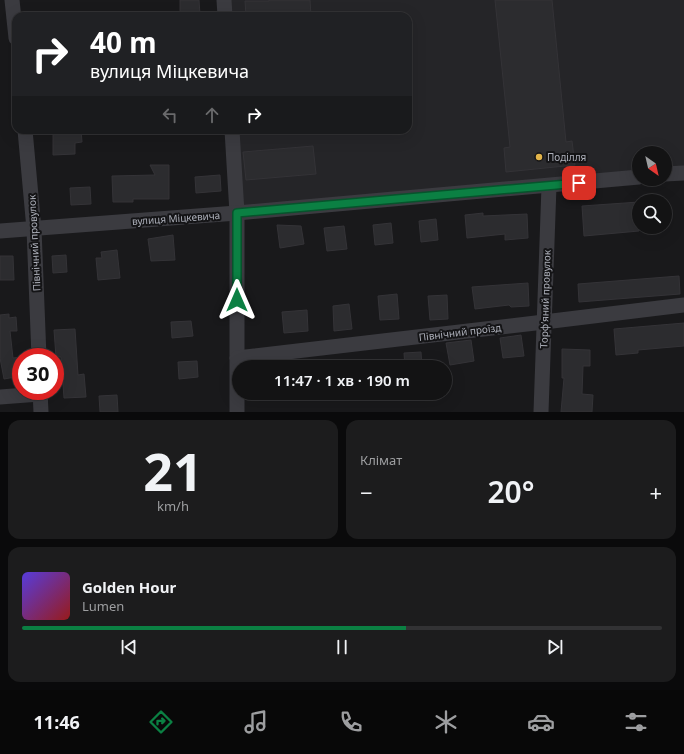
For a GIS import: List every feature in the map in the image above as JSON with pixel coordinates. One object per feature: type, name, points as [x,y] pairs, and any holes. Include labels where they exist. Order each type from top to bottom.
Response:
[{"type":"street","points":[[12,0],[13,12]]},
{"type":"street","points":[[224,0],[225,12]]},
{"type":"street","name":"Північний провулок","points":[[25,134],[34,229],[39,348]]},
{"type":"street","points":[[232,134],[237,213],[237,412]]},
{"type":"street","points":[[672,174],[684,173]]},
{"type":"street","name":"вулиця Міцкевича","points":[[0,231],[237,213],[632,178]]},
{"type":"street","name":"Торфʼяний провулок","points":[[541,412],[549,186]]},
{"type":"street","name":"Північний проїзд","points":[[237,358],[684,305]]},
{"type":"street","points":[[0,397],[12,396]]},
{"type":"street","points":[[40,400],[41,412]]},
{"type":"shaded area","points":[[225,0],[684,0],[684,171],[672,172],[672,146],[632,146],[632,176],[237,211],[232,134],[412,134],[412,12],[226,12]]},
{"type":"building","points":[[180,0],[199,0],[200,12],[180,12]]},
{"type":"building","points":[[310,0],[311,12],[246,12],[245,1]]},
{"type":"building","points":[[495,0],[552,0],[566,142],[572,141],[575,165],[506,172],[504,148],[510,147]]},
{"type":"building","points":[[53,134],[81,134],[82,142],[75,143],[75,154],[53,155]]},
{"type":"building","points":[[313,146],[316,174],[246,180],[243,152]]},
{"type":"building","points":[[150,165],[169,165],[169,199],[133,199],[133,202],[113,202],[112,176],[155,175]]},
{"type":"building","points":[[220,175],[221,191],[196,193],[195,177]]},
{"type":"building","points":[[90,187],[91,204],[71,205],[70,188]]},
{"type":"building","points":[[632,202],[632,232],[584,236],[582,206]]},
{"type":"building","points":[[483,213],[483,216],[527,214],[528,238],[505,240],[505,234],[467,238],[465,215]]},
{"type":"building","points":[[436,219],[438,240],[421,242],[419,221]]},
{"type":"building","points":[[391,223],[393,243],[375,245],[373,225]]},
{"type":"building","points":[[277,225],[301,226],[304,244],[280,248]]},
{"type":"building","points":[[344,226],[347,249],[327,251],[324,228]]},
{"type":"building","points":[[173,235],[175,260],[151,261],[148,239]]},
{"type":"building","points":[[117,250],[120,278],[98,280],[96,258],[102,258],[101,252]]},
{"type":"building","points":[[66,255],[67,272],[53,273],[52,256]]},
{"type":"building","points":[[0,256],[13,256],[14,280],[0,280]]},
{"type":"building","points":[[679,276],[680,294],[579,302],[578,284]]},
{"type":"building","points":[[528,283],[529,306],[511,307],[509,305],[475,309],[472,287]]},
{"type":"building","points":[[397,294],[399,319],[380,320],[378,296]]},
{"type":"building","points":[[447,295],[448,319],[430,320],[428,296]]},
{"type":"building","points":[[349,304],[352,329],[334,331],[333,306]]},
{"type":"building","points":[[307,310],[308,331],[284,333],[282,312]]},
{"type":"building","points":[[9,314],[9,318],[16,317],[17,331],[10,331],[12,349],[12,378],[4,379],[0,358],[0,315]]},
{"type":"building","points":[[191,321],[193,336],[172,338],[171,322]]},
{"type":"building","points":[[684,323],[684,346],[638,350],[638,353],[616,355],[614,329]]},
{"type":"building","points":[[75,329],[78,375],[84,374],[86,397],[64,398],[64,348],[55,348],[54,330]]},
{"type":"building","points":[[521,335],[524,356],[503,358],[500,338]]},
{"type":"building","points":[[471,340],[474,361],[452,365],[452,360],[449,360],[446,343]]},
{"type":"building","points":[[562,349],[590,350],[590,366],[583,366],[582,394],[593,395],[592,412],[561,412],[564,378],[562,378]]},
{"type":"building","points":[[421,352],[422,360],[404,360],[404,353]]},
{"type":"building","points":[[197,361],[198,377],[179,379],[178,362]]},
{"type":"building","points":[[117,395],[118,412],[100,412],[99,396]]},
{"type":"place","name":"Поділля","points":[[539,157]]},
{"type":"route","points":[[237,300],[237,213],[579,183]]}]
